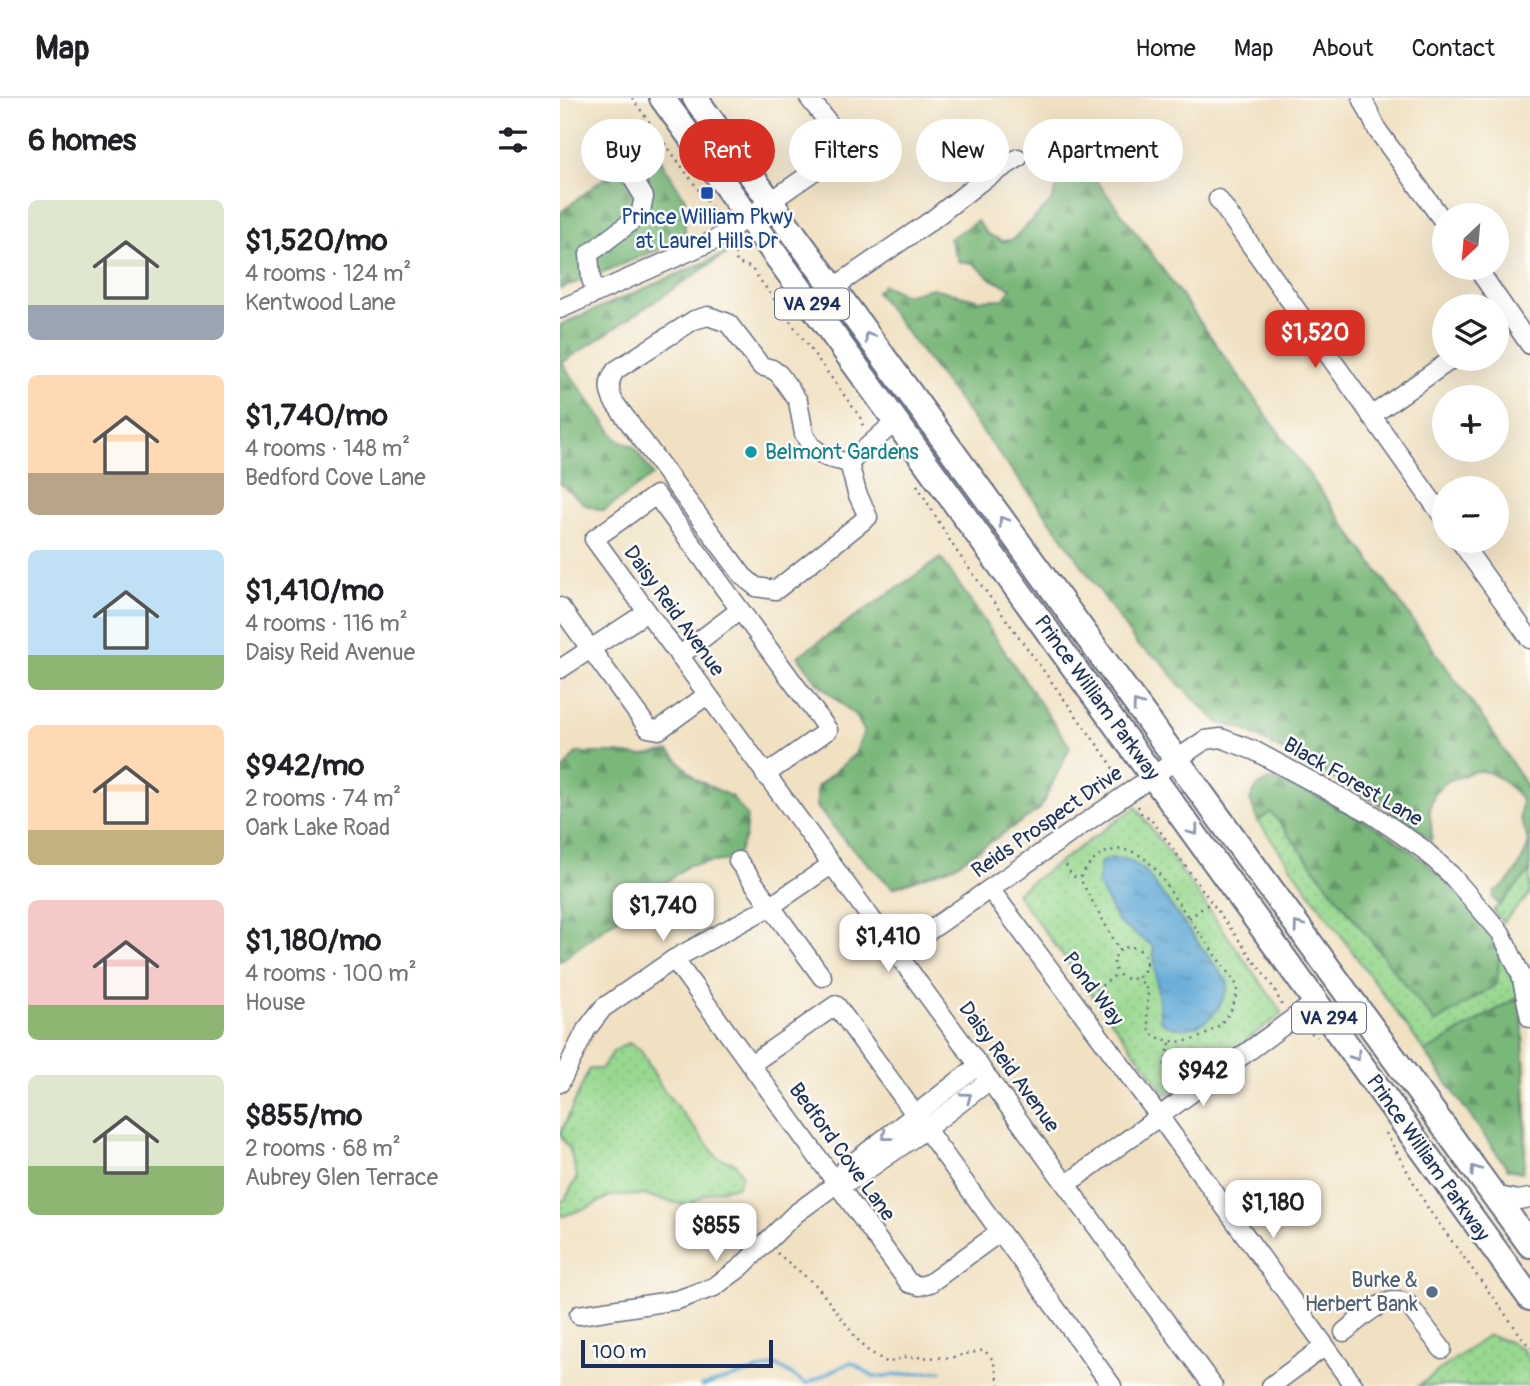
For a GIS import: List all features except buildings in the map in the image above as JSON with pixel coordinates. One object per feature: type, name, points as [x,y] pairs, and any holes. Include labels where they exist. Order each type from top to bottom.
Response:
[{"type":"highway","name":"Prince William Parkway","points":[[662,98],[1530,1298]]},
{"type":"highway","name":"Prince William Parkway","points":[[695,98],[1530,1245]]},
{"type":"street","points":[[560,309],[715,240],[822,168],[838,152],[837,137],[808,98]]},
{"type":"street","points":[[1362,98],[1378,131],[1432,205]]},
{"type":"street","points":[[833,288],[1017,158]]},
{"type":"street","points":[[596,293],[591,279],[589,254],[640,215],[644,197],[635,182]]},
{"type":"street","points":[[1218,200],[1432,501]]},
{"type":"street","points":[[708,316],[724,320],[761,366],[777,372],[795,396],[801,410],[804,434],[811,446],[826,457],[849,463],[857,493],[868,517],[783,587],[776,590],[762,589],[743,576],[614,402],[610,393],[611,378],[620,367],[694,320],[708,316]]},
{"type":"street","points":[[1509,327],[1530,345]]},
{"type":"street","points":[[1371,416],[1435,371]]},
{"type":"street","points":[[849,463],[896,421]]},
{"type":"street","name":"Daisy Reid Avenue","points":[[740,610],[656,495],[594,539],[1213,1386]]},
{"type":"street","points":[[1469,553],[1530,639]]},
{"type":"street","points":[[560,607],[648,728],[659,730],[707,695]]},
{"type":"street","points":[[678,656],[740,610],[828,730],[765,775]]},
{"type":"street","points":[[560,669],[647,612]]},
{"type":"street","name":"Black Forest Lane","points":[[1154,776],[1205,740],[1228,739],[1343,797],[1399,831],[1451,875],[1501,933],[1521,975],[1530,1018]]},
{"type":"street","name":"Reids Prospect Drive","points":[[897,953],[1154,776]]},
{"type":"street","points":[[738,861],[822,977]]},
{"type":"street","points":[[560,1083],[586,1030],[603,1008],[674,958],[771,906],[831,865]]},
{"type":"street","name":"Pond Way","points":[[990,889],[1160,1116],[1354,1386]]},
{"type":"street","name":"Bedford Cove Lane","points":[[674,958],[905,1278],[915,1286],[930,1283],[1000,1232]]},
{"type":"street","points":[[1067,1184],[1317,1001]]},
{"type":"street","points":[[751,1064],[836,1005],[1112,1386]]},
{"type":"street","points":[[836,1184],[845,1168],[979,1065]]},
{"type":"street","points":[[579,1315],[677,1300],[696,1295],[729,1277],[795,1213],[836,1184],[854,1179],[990,1080]]},
{"type":"street","points":[[1494,1195],[1518,1200],[1530,1198]]},
{"type":"street","points":[[1344,1332],[1386,1301],[1398,1299],[1407,1303],[1442,1349]]},
{"type":"street","points":[[1271,1386],[1325,1346]]},
{"type":"path","points":[[632,98],[719,219]]},
{"type":"path","points":[[734,248],[737,263],[750,267],[755,273],[860,417],[864,429]]},
{"type":"path","points":[[889,449],[888,453],[901,461]]},
{"type":"path","points":[[913,479],[955,549],[1111,763],[1113,773],[1116,774]]},
{"type":"path","points":[[1141,811],[1157,827],[1275,990],[1282,1006]]},
{"type":"path","points":[[1080,879],[1090,862],[1103,852],[1121,849],[1133,851],[1153,868],[1189,918],[1237,985],[1237,996],[1227,1017],[1212,1031],[1193,1039],[1170,1042],[1150,1033],[1147,1017],[1148,990],[1138,977]]},
{"type":"path","points":[[1066,865],[1072,876],[1080,879],[1120,951]]},
{"type":"path","points":[[1189,918],[1211,902]]},
{"type":"path","points":[[1135,948],[1143,954],[1145,970],[1138,977],[1128,979],[1118,973],[1115,960],[1120,951],[1135,948]]},
{"type":"path","points":[[1096,990],[1118,973]]},
{"type":"path","points":[[1309,1028],[1321,1042]]},
{"type":"path","points":[[1170,1042],[1164,1067],[1171,1083]]},
{"type":"path","points":[[1385,1130],[1429,1210],[1530,1348]]},
{"type":"path","points":[[765,1242],[814,1283],[868,1352],[888,1363],[904,1357],[949,1358],[984,1350],[993,1360],[1000,1386]]},
{"type":"green space","points":[[665,166],[685,199],[685,239],[560,289],[560,213],[599,182],[665,182]]},
{"type":"green space","points":[[1059,182],[1097,182],[1141,239],[1491,730],[1530,792],[1530,871],[1500,905],[1493,898],[1495,891],[1512,877],[1529,843],[1520,817],[1522,800],[1512,789],[1494,775],[1479,771],[1448,781],[1437,790],[1431,803],[1431,840],[1383,806],[1241,728],[1219,723],[1179,684],[1161,661],[1138,646],[1058,531],[876,292],[883,285],[905,295],[932,288],[980,300],[1004,299],[1011,288],[991,279],[973,263],[959,262],[949,239],[977,221],[987,234],[1002,241],[1012,240],[1051,202]]},
{"type":"green space","points":[[729,252],[562,363],[617,439],[634,447],[653,475],[604,511],[586,505],[560,483],[560,325]]},
{"type":"green space","points":[[941,558],[1070,747],[1040,809],[954,866],[893,888],[847,843],[817,807],[817,787],[855,754],[864,731],[857,717],[817,682],[798,656]]},
{"type":"green space","points":[[669,751],[697,780],[732,797],[747,816],[745,837],[736,859],[689,865],[560,961],[560,773],[576,753],[640,756]]},
{"type":"green space","points":[[1268,780],[1297,786],[1372,825],[1427,864],[1466,904],[1500,947],[1497,984],[1435,1023],[1271,812],[1258,821],[1250,799],[1257,787]]},
{"type":"green space","points":[[1136,807],[1283,1014],[1167,1095],[1016,893]]},
{"type":"green space","points":[[1271,812],[1435,1023],[1500,947],[1514,972],[1520,1001],[1514,999],[1425,1052],[1258,821]]},
{"type":"green space","points":[[1530,871],[1530,894],[1503,922],[1493,911]]},
{"type":"green space","points":[[1515,999],[1520,1001],[1522,1008],[1525,1068],[1526,1142],[1522,1172],[1508,1169],[1425,1052]]},
{"type":"green space","points":[[628,1043],[640,1049],[661,1086],[718,1158],[735,1163],[742,1175],[737,1187],[711,1192],[688,1206],[644,1195],[610,1196],[590,1207],[563,1216],[560,1213],[560,1203],[577,1177],[570,1150],[560,1135],[589,1069],[601,1069],[613,1052]]},
{"type":"green space","points":[[1488,1335],[1510,1342],[1523,1350],[1528,1363],[1530,1386],[1418,1386]]},
{"type":"water","points":[[1113,858],[1128,860],[1145,871],[1228,983],[1220,1006],[1204,1022],[1184,1028],[1161,1022],[1153,946],[1119,923],[1098,885],[1100,863]]},
{"type":"waterway","points":[[702,1386],[776,1365],[806,1384],[851,1362],[874,1377],[941,1371]]},
{"type":"place","name":"Prince William Pkwy at Laurel Hills Dr","points":[[707,193]]},
{"type":"place","name":"Belmont Gardens","points":[[751,452]]},
{"type":"place","name":"Burke & Herbert Bank","points":[[1432,1292]]}]
